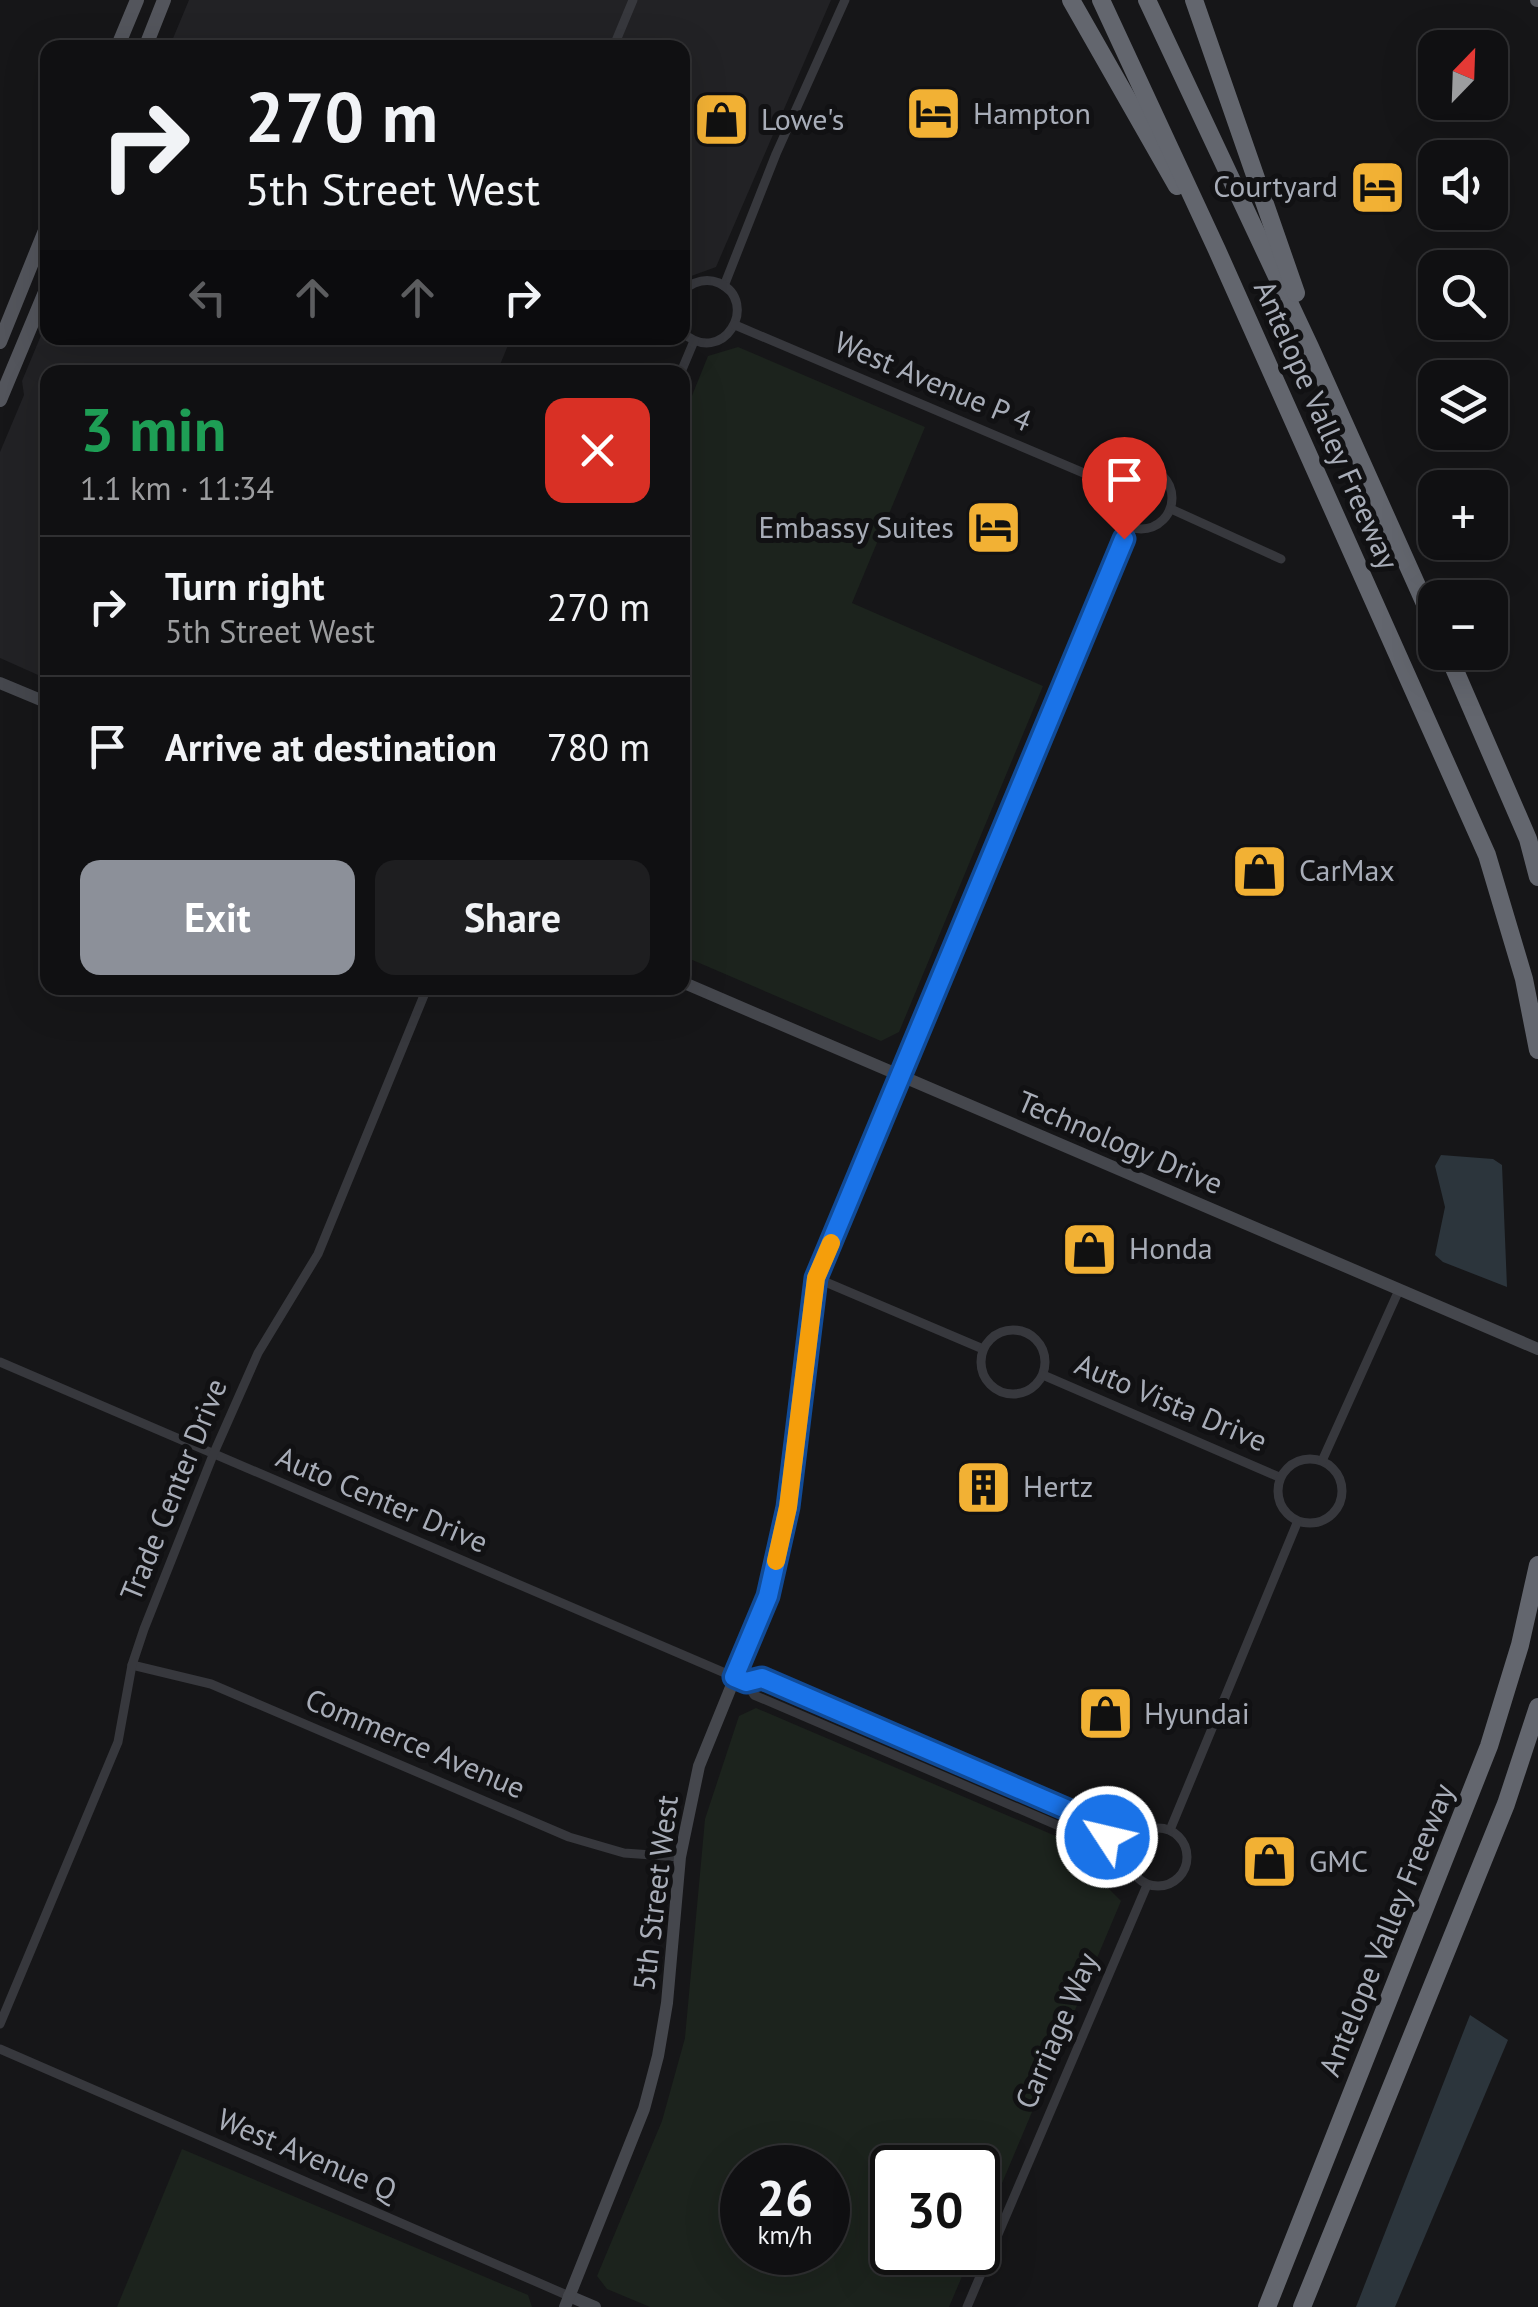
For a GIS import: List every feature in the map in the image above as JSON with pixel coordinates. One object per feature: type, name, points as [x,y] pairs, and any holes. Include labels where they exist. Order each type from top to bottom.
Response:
[{"type":"highway","points":[[1071,0],[1217,250]]},
{"type":"highway","name":"Antelope Valley Freeway","points":[[1101,0],[1488,854],[1524,979],[1538,1050]]},
{"type":"highway","name":"Antelope Valley Freeway","points":[[1148,0],[1418,588]]},
{"type":"highway","points":[[1194,0],[1301,308],[1310,347]]},
{"type":"highway","points":[[1455,670],[1528,838],[1538,877]]},
{"type":"highway","name":"Antelope Valley Freeway","points":[[1266,2307],[1489,1746],[1520,1645],[1538,1566]]},
{"type":"highway","name":"Antelope Valley Freeway","points":[[1302,2307],[1506,1804],[1538,1707]]},
{"type":"main road","points":[[120,40],[137,0]]},
{"type":"main road","points":[[147,40],[164,0]]},
{"type":"main road","points":[[0,342],[40,242]]},
{"type":"main road","points":[[0,400],[40,304]]},
{"type":"street","points":[[616,40],[633,0]]},
{"type":"street","points":[[724,286],[776,154],[845,0]]},
{"type":"street","points":[[690,287],[704,280],[724,286],[736,304],[735,325],[725,337],[716,342],[690,337]]},
{"type":"street","name":"West Avenue P 4","points":[[735,325],[1112,485]]},
{"type":"street","points":[[684,365],[694,340]]},
{"type":"street","points":[[1135,466],[1157,470],[1172,488],[1171,509],[1158,524],[1129,527],[1113,512],[1112,485],[1125,470],[1135,466]]},
{"type":"street","points":[[1171,509],[1281,559]]},
{"type":"street","name":"5th Street West","points":[[567,2302],[644,2109],[658,2056],[667,2003],[680,1857],[699,1766],[740,1680],[768,1596],[788,1507],[816,1278],[1129,527]]},
{"type":"street","points":[[0,683],[40,700]]},
{"type":"street","name":"Technology Drive","points":[[690,985],[1538,1349]]},
{"type":"street","name":"Trade Center Drive","points":[[0,2024],[118,1742],[132,1666],[213,1455],[258,1353],[318,1254],[424,995]]},
{"type":"street","points":[[816,1278],[983,1349]]},
{"type":"street","points":[[1322,1461],[1399,1290]]},
{"type":"street","name":"Auto Vista Drive","points":[[1001,1332],[1026,1332],[1038,1339],[1044,1350],[1044,1375],[1016,1396],[1000,1392],[987,1382],[980,1364],[983,1349],[1001,1332]]},
{"type":"street","name":"Auto Center Drive","points":[[0,1362],[740,1680],[754,1695],[885,1752],[1087,1838],[1104,1836],[1130,1847]]},
{"type":"street","name":"Auto Vista Drive","points":[[1044,1375],[1279,1477]]},
{"type":"street","points":[[1304,1459],[1322,1461],[1336,1472],[1342,1486],[1340,1504],[1322,1522],[1297,1523],[1279,1502],[1279,1477],[1288,1466],[1304,1459]]},
{"type":"street","points":[[1170,1830],[1297,1523]]},
{"type":"street","name":"Commerce Avenue","points":[[132,1666],[211,1684],[569,1838],[624,1852],[680,1857]]},
{"type":"street","name":"Auto Center Drive","points":[[740,1680],[762,1678],[909,1740],[1096,1822],[1104,1836]]},
{"type":"street","points":[[1149,1830],[1170,1830],[1186,1847],[1187,1864],[1182,1875],[1170,1884],[1147,1885],[1130,1866],[1130,1847],[1149,1830]]},
{"type":"street","name":"Carriage Way","points":[[967,2307],[1147,1885]]},
{"type":"street","name":"West Avenue Q","points":[[0,2049],[567,2302],[594,2307]]},
{"type":"shaded area","points":[[189,0],[831,0],[716,267],[690,276],[690,40],[172,40]]},
{"type":"shaded area","points":[[40,338],[40,345],[508,345],[500,365],[40,365],[40,676],[0,658],[0,452],[24,395],[22,381]]},
{"type":"shaded area","points":[[738,347],[925,427],[852,603],[1043,686],[899,1032],[881,1041],[690,959],[690,401],[708,356]]},
{"type":"shaded area","points":[[1441,1155],[1493,1159],[1502,1165],[1507,1287],[1443,1262],[1435,1255],[1445,1207],[1435,1166]]},
{"type":"shaded area","points":[[756,1708],[1100,1855],[1104,1884],[1121,1901],[1000,2188],[1000,2145],[870,2145],[870,2275],[963,2275],[949,2307],[650,2307],[607,2289],[597,2276],[662,2121],[685,2038],[705,1819],[739,1716]]},
{"type":"shaded area","points":[[1470,2015],[1508,2040],[1395,2307],[1356,2307]]},
{"type":"shaded area","points":[[182,2149],[528,2295],[532,2307],[117,2307]]},
{"type":"slow traffic","points":[[776,1561],[788,1507],[816,1278],[831,1243]]},
{"type":"place","name":"Hampton","points":[[934,114]]},
{"type":"place","name":"Lowe's","points":[[722,120]]},
{"type":"place","name":"Courtyard","points":[[1377,187]]},
{"type":"place","name":"Embassy Suites","points":[[993,528]]},
{"type":"place","name":"CarMax","points":[[1260,871]]},
{"type":"place","name":"Honda","points":[[1090,1249]]},
{"type":"place","name":"Hertz","points":[[984,1487]]},
{"type":"place","name":"Hyundai","points":[[1105,1714]]},
{"type":"place","name":"GMC","points":[[1270,1862]]},
{"type":"route","points":[[1107,1837],[1096,1822],[909,1740],[762,1678],[746,1682],[734,1677],[768,1596],[788,1507],[816,1278],[1124,539]]}]
